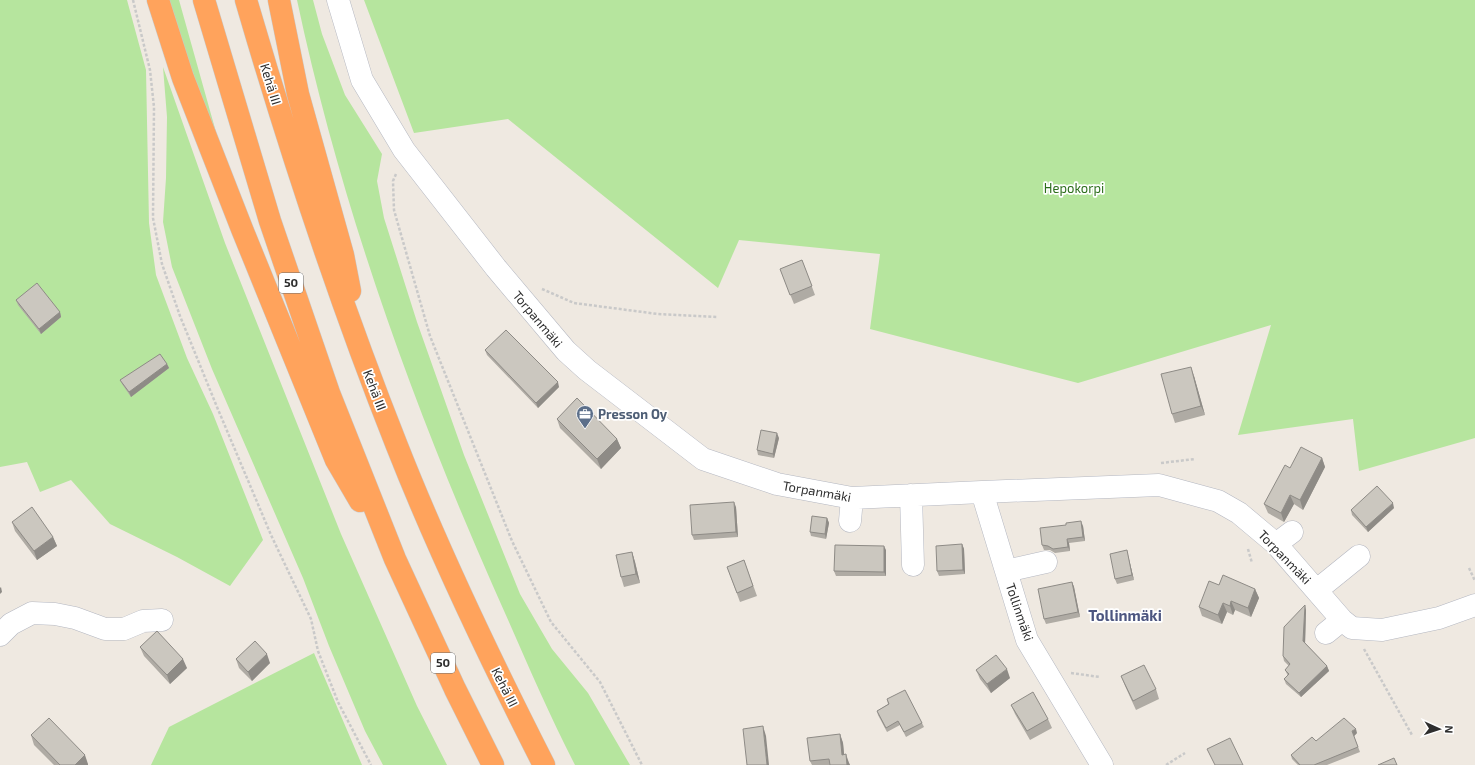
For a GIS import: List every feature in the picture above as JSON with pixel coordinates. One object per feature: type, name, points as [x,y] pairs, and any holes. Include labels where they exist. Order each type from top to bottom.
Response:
[{"type":"highway","points":[[158,0],[183,78],[242,229],[336,460],[395,559]]},
{"type":"highway","name":"50","points":[[204,0],[270,221],[329,393],[395,559],[454,689],[493,765]]},
{"type":"highway","name":"Kehä III","points":[[246,0],[275,99],[324,251],[397,448],[442,552],[496,670],[544,765]]},
{"type":"highway","points":[[279,0],[298,94],[343,255],[360,351]]},
{"type":"street","name":"Torpanmäki","points":[[338,0],[362,80],[404,150],[496,268],[566,351],[599,379],[703,459],[776,484],[852,498],[1159,486],[1218,501],[1284,538],[1340,627]]},
{"type":"street","name":"Tollinmäki","points":[[982,492],[1027,640],[1102,765]]},
{"type":"street","points":[[911,495],[913,565]]},
{"type":"street","points":[[850,521],[852,498]]},
{"type":"street","points":[[1317,590],[1359,556]]},
{"type":"street","points":[[1006,571],[1046,562]]},
{"type":"street","points":[[1340,627],[1382,630],[1439,618],[1475,605]]},
{"type":"street","points":[[0,635],[11,624],[32,613],[55,614],[75,618],[105,629],[124,629],[143,621],[162,620]]},
{"type":"path","points":[[133,0],[150,70],[154,107],[153,218],[162,264],[180,316],[217,407],[271,535],[311,619],[318,651],[338,702],[370,765]]},
{"type":"path","points":[[404,150],[393,181],[394,210],[430,336],[512,541],[548,616],[600,682],[642,765]]},
{"type":"path","points":[[539,287],[574,303],[658,314],[718,317]]},
{"type":"path","points":[[1469,568],[1475,581]]},
{"type":"path","points":[[1340,627],[1412,735]]},
{"type":"path","points":[[1166,765],[1186,753]]},
{"type":"green space","points":[[0,0],[127,0],[146,70],[149,223],[156,275],[187,358],[213,414],[263,540],[230,586],[177,557],[110,524],[71,480],[40,492],[27,462],[0,467]]},
{"type":"green space","points":[[168,0],[179,0],[228,175],[181,46]]},
{"type":"green space","points":[[297,0],[313,0],[322,34],[345,95],[382,154],[377,181],[384,218],[417,322],[464,455],[520,594],[552,649],[588,693],[630,765],[575,765],[543,699],[493,586],[433,444],[380,298],[356,225],[334,150],[314,75]]},
{"type":"green space","name":"Hepokorpi","points":[[364,0],[1475,0],[1475,438],[1359,471],[1353,419],[1238,435],[1271,325],[1078,383],[870,329],[880,254],[739,240],[718,288],[508,119],[414,133]]},
{"type":"green space","points":[[163,67],[225,243],[341,534],[417,706],[447,765],[383,765],[365,731],[329,646],[303,578],[212,369],[172,267],[163,222],[166,178],[167,117]]},
{"type":"green space","points":[[314,653],[362,765],[151,765],[169,727]]},
{"type":"building","points":[[802,260],[812,286],[790,295],[780,269]]},
{"type":"building","points":[[37,283],[60,312],[39,329],[16,300]]},
{"type":"building","points":[[506,330],[558,382],[536,403],[485,350]]},
{"type":"building","points":[[160,354],[167,364],[129,392],[120,380]]},
{"type":"building","points":[[1191,367],[1201,406],[1172,414],[1161,374]]},
{"type":"building","points":[[577,398],[617,439],[597,459],[557,419]]},
{"type":"building","points":[[761,430],[777,433],[773,454],[757,450]]},
{"type":"building","points":[[1301,447],[1322,458],[1300,500],[1290,495],[1281,513],[1264,504],[1285,465],[1290,468]]},
{"type":"building","points":[[1377,486],[1393,503],[1366,527],[1351,510]]},
{"type":"building","points":[[734,502],[736,532],[692,535],[690,505]]},
{"type":"building","points":[[32,507],[53,537],[34,551],[12,522]]},
{"type":"building","points":[[812,516],[827,518],[825,534],[810,532]]},
{"type":"building","points":[[1081,521],[1083,537],[1067,539],[1068,547],[1053,549],[1042,545],[1040,528],[1066,525],[1066,523]]},
{"type":"building","points":[[962,544],[963,570],[937,571],[936,546]]},
{"type":"building","points":[[835,545],[884,546],[884,572],[834,571]]},
{"type":"building","points":[[1127,550],[1132,575],[1115,579],[1110,554]]},
{"type":"building","points":[[632,552],[636,574],[621,577],[616,555]]},
{"type":"building","points":[[744,560],[753,586],[737,593],[727,567]]},
{"type":"building","points":[[1223,575],[1255,589],[1248,608],[1231,601],[1230,606],[1223,603],[1218,615],[1199,607],[1209,581],[1219,585]]},
{"type":"building","points":[[1072,582],[1078,612],[1044,619],[1038,589]]},
{"type":"building","points":[[1305,605],[1303,641],[1327,666],[1299,693],[1284,679],[1289,674],[1285,670],[1290,664],[1283,656],[1284,627]]},
{"type":"building","points":[[157,631],[183,659],[167,675],[140,647]]},
{"type":"building","points":[[255,641],[267,654],[248,672],[236,659]]},
{"type":"building","points":[[996,655],[1007,669],[987,684],[976,670]]},
{"type":"building","points":[[1144,665],[1156,689],[1133,701],[1121,676]]},
{"type":"building","points":[[905,690],[922,723],[904,732],[898,721],[886,728],[877,711],[889,704],[887,699]]},
{"type":"building","points":[[1033,692],[1048,719],[1027,731],[1011,705]]},
{"type":"building","points":[[49,718],[85,755],[75,765],[60,765],[31,735]]},
{"type":"building","points":[[1344,718],[1356,729],[1352,731],[1358,747],[1314,765],[1300,765],[1291,755],[1312,737],[1316,741]]},
{"type":"building","points":[[763,726],[767,765],[747,765],[743,729]]},
{"type":"building","points":[[840,734],[842,755],[846,754],[847,765],[830,765],[829,759],[810,761],[807,738]]},
{"type":"building","points":[[1230,738],[1243,765],[1215,765],[1207,749]]},
{"type":"building","points":[[1394,758],[1397,765],[1378,765]]},
{"type":"place","name":"Presson Oy","points":[[585,429]]},
{"type":"district","name":"Tollinmäki","points":[[1125,616]]}]
